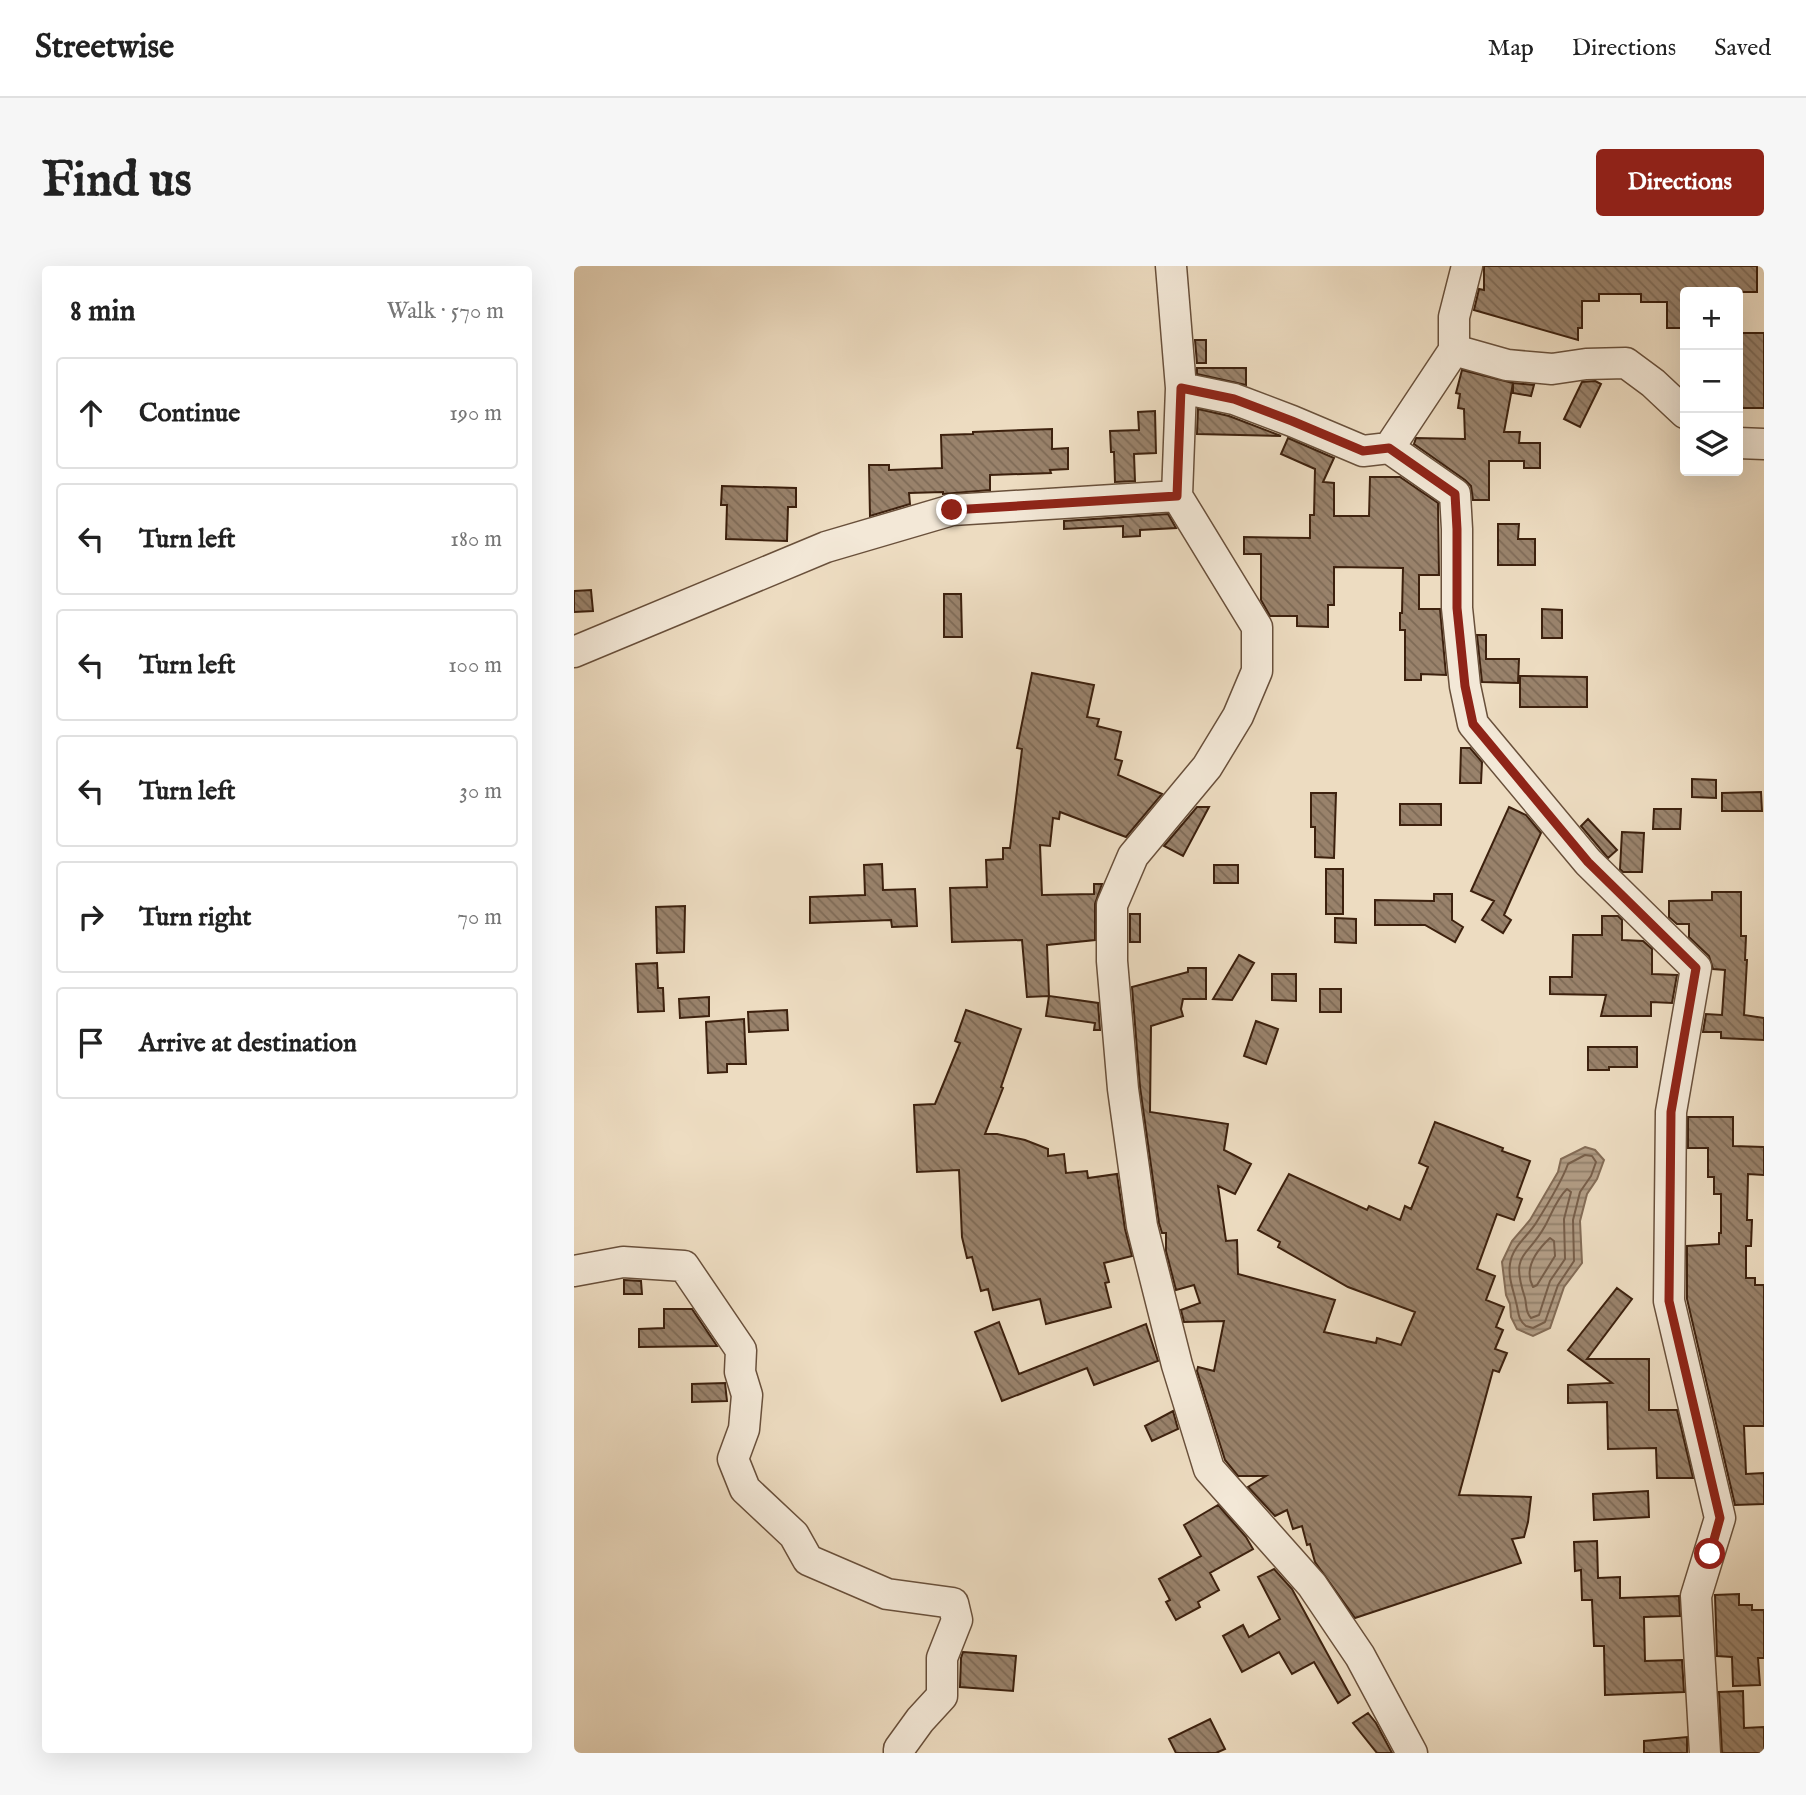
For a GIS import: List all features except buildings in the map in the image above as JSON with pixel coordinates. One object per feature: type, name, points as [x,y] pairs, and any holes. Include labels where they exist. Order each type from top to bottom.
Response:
[{"type":"street","points":[[1171,266],[1181,388],[1177,496],[1257,627],[1257,671],[1238,716],[1207,767],[1133,856],[1112,905],[1112,961],[1123,1089],[1142,1226],[1177,1365],[1209,1469],[1312,1585],[1360,1656],[1412,1753]]},
{"type":"street","points":[[1389,448],[1454,350],[1454,317],[1467,266]]},
{"type":"street","points":[[1454,350],[1507,365],[1552,369],[1586,364],[1626,363],[1680,408]]},
{"type":"street","points":[[1181,388],[1234,399],[1363,451],[1389,448],[1455,494],[1457,608],[1465,686],[1473,724],[1588,862],[1696,968],[1671,1112],[1669,1301],[1720,1518],[1696,1596],[1705,1753]]},
{"type":"street","points":[[1743,443],[1764,444]]},
{"type":"street","points":[[574,652],[825,547],[952,510],[1177,496]]},
{"type":"street","points":[[574,1271],[623,1262],[684,1266],[741,1350],[740,1372],[747,1395],[744,1429],[733,1459],[745,1489],[794,1535],[808,1560],[887,1594],[953,1603],[957,1620],[942,1658],[942,1696],[920,1720],[899,1749],[899,1753]]},
{"type":"water","points":[[1585,1147],[1595,1150],[1604,1160],[1597,1179],[1587,1194],[1580,1221],[1582,1263],[1564,1287],[1550,1328],[1533,1336],[1517,1329],[1511,1317],[1502,1262],[1512,1241],[1530,1220],[1558,1172],[1561,1159]]},
{"type":"route","points":[[952,510],[1177,496],[1181,388],[1234,399],[1363,451],[1389,448],[1455,494],[1457,608],[1465,686],[1473,724],[1588,862],[1696,968],[1671,1112],[1669,1301],[1720,1518],[1710,1554]]}]
